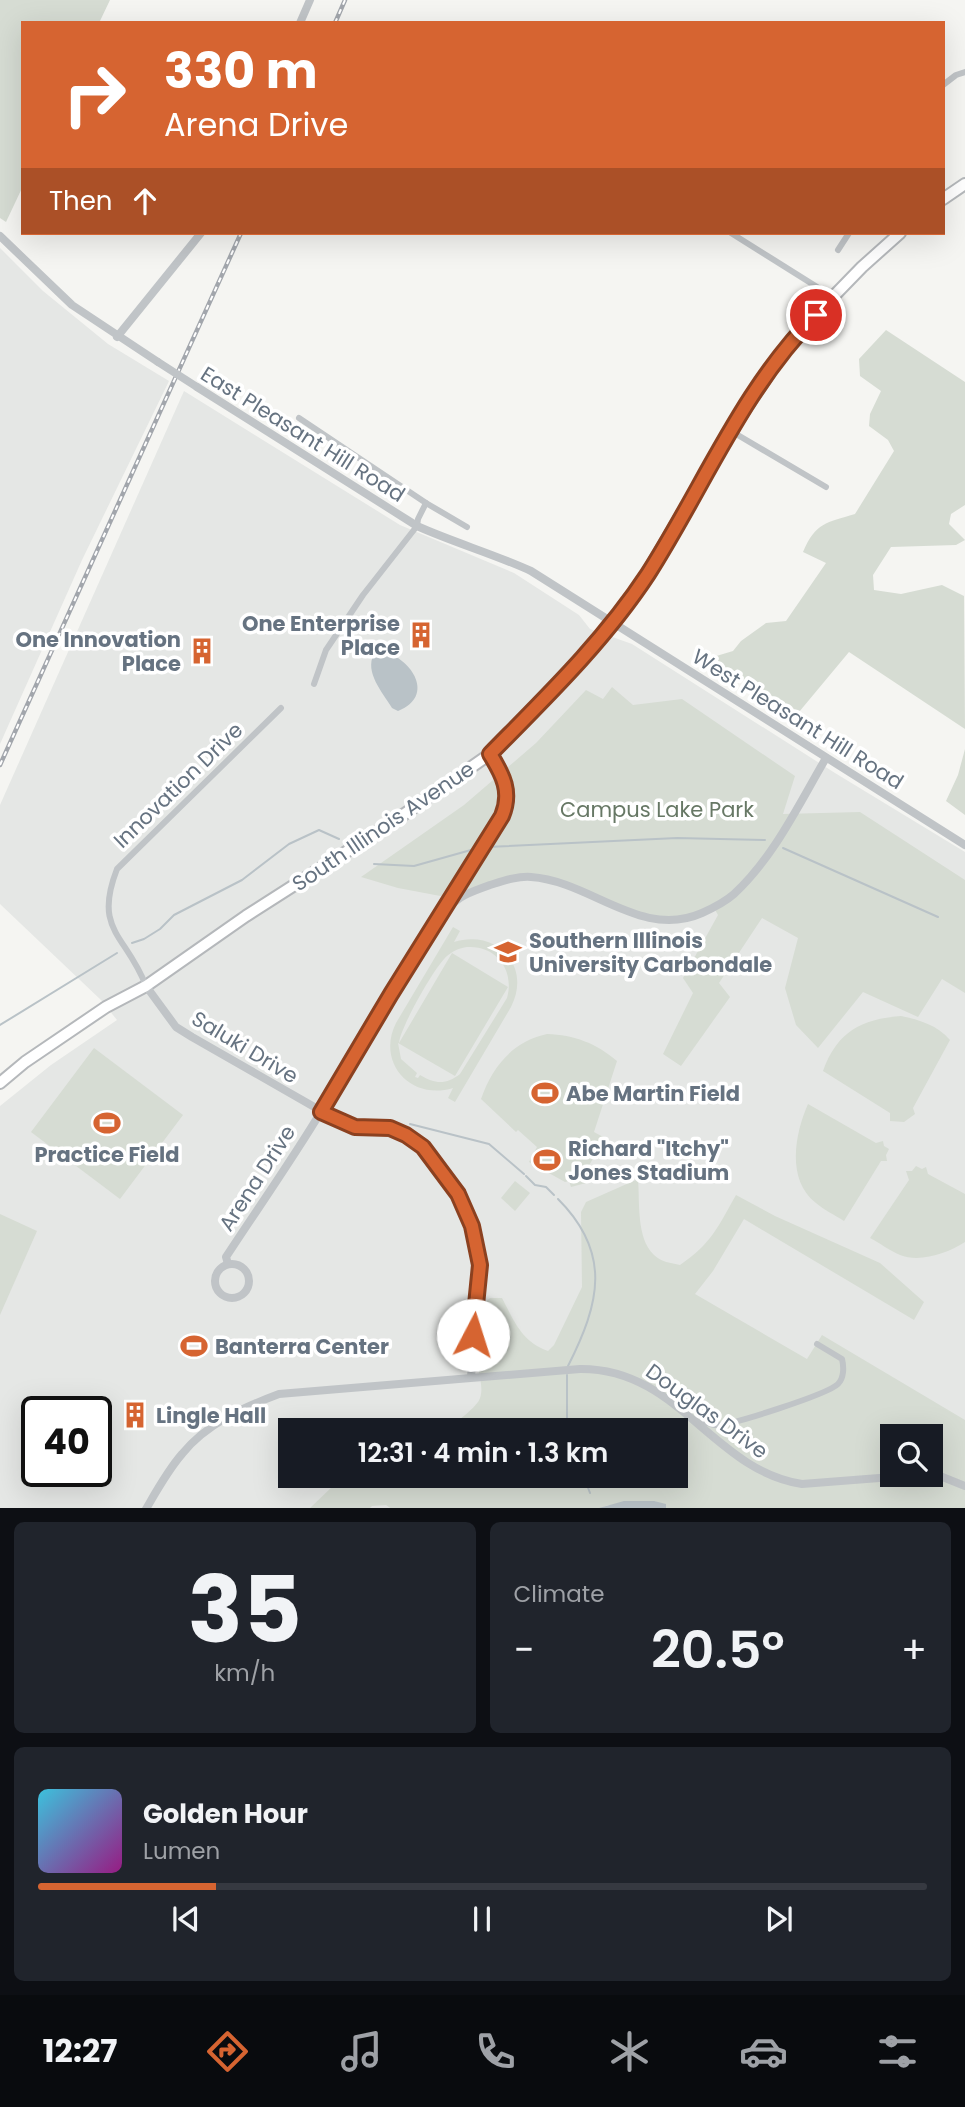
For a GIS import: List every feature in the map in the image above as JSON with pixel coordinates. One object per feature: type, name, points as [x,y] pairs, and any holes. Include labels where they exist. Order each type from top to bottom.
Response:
[{"type":"highway","points":[[945,198],[965,184]]},
{"type":"highway","name":"South Illinois Avenue","points":[[0,1083],[25,1062],[106,1007],[146,986],[246,916],[393,822],[490,754],[594,646],[649,572],[731,431],[793,338],[898,235]]},
{"type":"street","points":[[301,21],[310,0]]},
{"type":"street","points":[[945,83],[965,72]]},
{"type":"street","points":[[117,337],[199,235]]},
{"type":"street","points":[[734,235],[833,297]]},
{"type":"street","points":[[838,250],[848,235]]},
{"type":"street","name":"East Pleasant Hill Road","points":[[0,236],[72,305],[117,337],[417,526],[531,571],[612,622]]},
{"type":"street","points":[[299,418],[426,503],[467,527]]},
{"type":"street","points":[[731,431],[826,487]]},
{"type":"street","points":[[314,684],[326,650],[363,595],[417,526],[426,503]]},
{"type":"street","name":"West Pleasant Hill Road","points":[[612,622],[965,845]]},
{"type":"street","name":"Innovation Drive","points":[[146,986],[140,969],[108,917],[109,889],[117,869],[281,708]]},
{"type":"street","points":[[440,916],[502,816],[506,805],[506,785],[490,754]]},
{"type":"street","name":"Arena Drive","points":[[228,1264],[226,1257],[321,1112],[440,916],[461,897],[509,879],[530,877],[555,881],[589,893],[640,916],[667,920],[691,918],[714,908],[733,895],[761,864],[826,758]]},
{"type":"street","name":"Saluki Drive","points":[[146,986],[176,1027],[321,1112],[355,1127],[390,1128],[415,1140],[447,1178],[465,1205],[480,1265],[471,1377]]},
{"type":"street","name":"Arena Drive","points":[[228,1264],[244,1268],[250,1280],[246,1293],[235,1298],[224,1297],[215,1284],[218,1271],[228,1264]]},
{"type":"street","points":[[694,1419],[717,1426],[788,1406],[831,1390],[840,1382],[844,1367],[842,1359],[817,1344]]},
{"type":"street","name":"Douglas Drive","points":[[146,1508],[181,1454],[195,1440],[225,1419],[279,1394],[536,1371],[607,1370],[628,1376],[694,1419],[737,1456],[764,1473],[785,1480],[802,1483],[880,1478]]},
{"type":"street","points":[[943,1477],[965,1486]]},
{"type":"shaded area","points":[[0,248],[43,291],[108,344],[169,381],[82,560],[0,744]]},
{"type":"shaded area","name":"Southern Illinois University Carbondale","points":[[184,391],[400,525],[514,573],[579,615],[590,629],[632,644],[965,852],[965,1508],[0,1508],[0,1106],[51,1065],[117,1020],[101,1000],[0,904],[0,805]]},
{"type":"shaded area","points":[[383,651],[403,662],[416,678],[416,696],[398,711],[392,708],[380,689],[371,668],[374,654]]},
{"type":"shaded area","points":[[624,1501],[654,1501],[666,1504],[666,1508],[599,1508]]},
{"type":"green space","points":[[0,0],[110,0],[100,21],[21,21],[21,190],[6,222],[0,218]]},
{"type":"green space","points":[[886,330],[965,382],[965,505],[951,514],[949,524],[965,540],[956,545],[891,547],[873,575],[874,590],[901,594],[942,585],[964,596],[965,729],[849,652],[799,712],[721,666],[713,657],[733,651],[741,641],[766,623],[786,621],[826,563],[803,552],[808,542],[823,525],[855,514],[894,451],[888,440],[869,426],[870,414],[881,391],[860,376],[859,359]]},
{"type":"green space","name":"Campus Lake Park","points":[[612,687],[633,705],[682,699],[795,776],[783,814],[860,812],[965,880],[965,993],[942,979],[918,1017],[863,992],[818,1048],[796,1025],[785,988],[798,938],[762,918],[719,983],[730,997],[681,1066],[663,1054],[693,993],[683,978],[718,915],[714,908],[690,918],[654,919],[589,893],[530,877],[451,898],[398,888],[361,877],[464,805],[536,743],[586,690],[603,699]]},
{"type":"green space","points":[[965,749],[965,815],[946,801],[958,775]]},
{"type":"green space","points":[[453,927],[460,931],[454,942],[470,939],[484,941],[506,954],[514,965],[516,992],[511,1007],[455,1102],[448,1098],[453,1088],[438,1091],[424,1089],[411,1084],[401,1075],[394,1065],[391,1052],[391,1038],[396,1023]],"holes":[[[477,947],[495,955],[506,969],[509,988],[507,998],[460,1074],[450,1080],[440,1082],[420,1075],[415,1077],[417,1073],[401,1059],[398,1043],[455,1076],[508,987],[452,953],[399,1043],[411,1012],[442,962],[449,954],[459,949]]]},
{"type":"green space","points":[[901,1016],[928,1024],[940,1030],[950,1040],[913,1108],[915,1114],[904,1122],[890,1121],[890,1113],[823,1071],[835,1046],[852,1030],[874,1020]]},
{"type":"green space","name":"Abe Martin Field","points":[[547,1034],[584,1041],[617,1061],[594,1132],[605,1138],[584,1174],[586,1183],[571,1187],[569,1181],[565,1182],[529,1162],[537,1147],[518,1130],[516,1132],[481,1099],[491,1076],[505,1057],[524,1043]]},
{"type":"green space","name":"Practice Field","points":[[94,1048],[183,1115],[120,1199],[31,1132]]},
{"type":"green space","points":[[808,1104],[876,1143],[883,1141],[884,1146],[889,1149],[887,1161],[881,1161],[844,1221],[816,1203],[800,1182],[797,1142]]},
{"type":"green space","points":[[916,1166],[922,1169],[926,1167],[928,1174],[965,1194],[965,1242],[942,1253],[916,1258],[900,1255],[870,1238],[909,1180],[906,1171],[912,1171]]},
{"type":"green space","points":[[638,1179],[644,1239],[648,1248],[663,1261],[680,1265],[691,1257],[719,1226],[736,1195],[775,1216],[880,1263],[924,1302],[914,1320],[744,1219],[713,1271],[695,1294],[807,1359],[822,1335],[965,1420],[965,1508],[666,1508],[666,1504],[608,1505],[601,1508],[390,1508],[386,1505],[370,1508],[310,1508],[331,1488],[688,1488],[688,1418],[461,1418],[471,1410],[481,1394],[477,1360],[481,1306],[490,1298],[502,1298],[525,1336],[548,1351],[554,1345],[582,1287],[581,1212],[586,1202]]},
{"type":"green space","points":[[515,1181],[530,1193],[515,1211],[501,1198]]},
{"type":"green space","points":[[0,1214],[37,1231],[0,1315]]},
{"type":"waterway","points":[[132,943],[160,929],[174,915],[242,880],[289,844],[319,830],[339,839]]},
{"type":"waterway","points":[[487,847],[677,838],[765,840]]},
{"type":"waterway","points":[[374,864],[414,866],[478,848]]},
{"type":"waterway","points":[[783,848],[938,917]]},
{"type":"waterway","points":[[0,1025],[117,953]]},
{"type":"waterway","points":[[410,1124],[489,1144],[524,1174]]},
{"type":"waterway","points":[[526,1176],[535,1185],[546,1187],[554,1195]]},
{"type":"waterway","points":[[558,1199],[587,1239],[595,1279],[588,1321],[568,1366]]},
{"type":"waterway","points":[[567,1375],[567,1418]]},
{"type":"waterway","points":[[588,1488],[590,1493]]},
{"type":"railway","points":[[336,21],[345,0]]},
{"type":"railway","points":[[0,765],[240,235]]},
{"type":"place","name":"One Enterprise Place","points":[[421,635]]},
{"type":"place","name":"One Innovation Place","points":[[202,651]]},
{"type":"place","name":"Southern Illinois University Carbondale","points":[[508,952]]},
{"type":"place","name":"Abe Martin Field","points":[[545,1093]]},
{"type":"place","name":"Practice Field","points":[[107,1123]]},
{"type":"place","name":"Richard \"Itchy\" Jones Stadium","points":[[547,1160]]},
{"type":"place","name":"Banterra Center","points":[[194,1346]]},
{"type":"place","name":"Lingle Hall","points":[[135,1415]]},
{"type":"route","points":[[473,1335],[480,1265],[472,1226],[458,1194],[415,1140],[390,1128],[355,1127],[321,1112],[502,816],[506,805],[506,785],[490,754],[570,673],[635,593],[731,431],[793,338],[816,315]]}]
